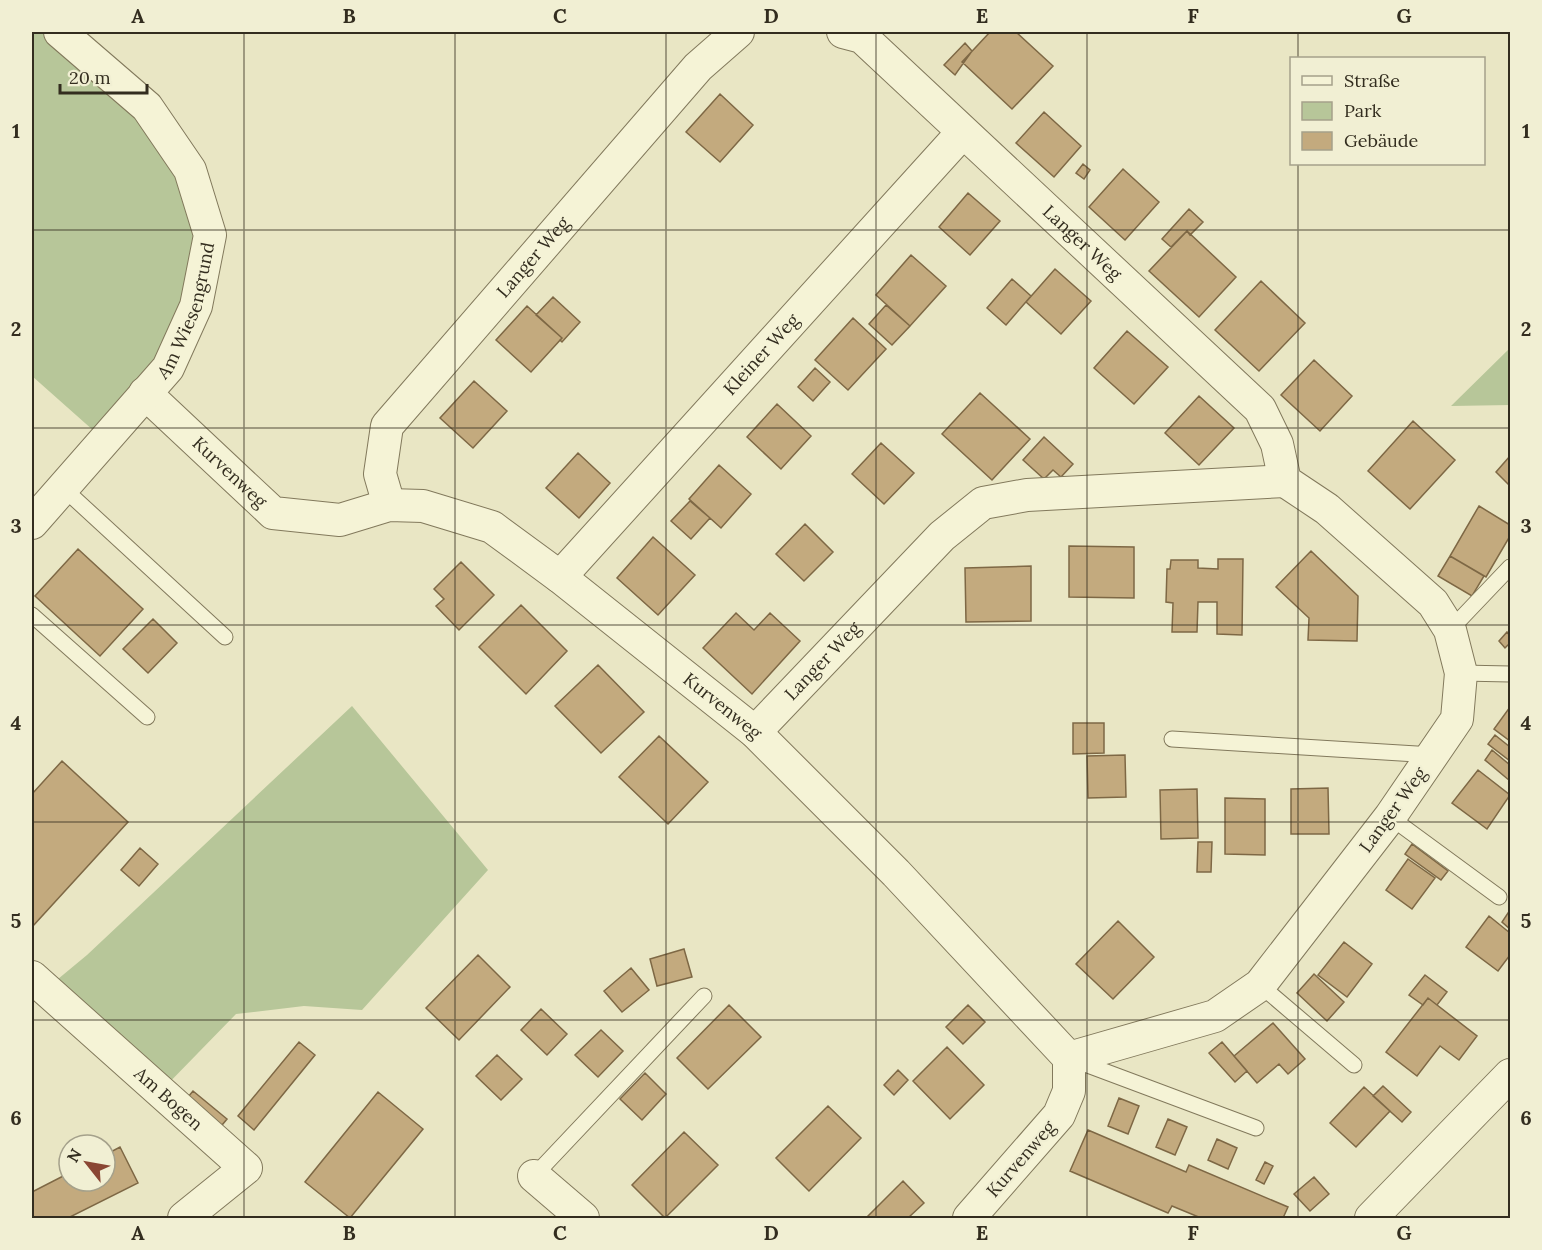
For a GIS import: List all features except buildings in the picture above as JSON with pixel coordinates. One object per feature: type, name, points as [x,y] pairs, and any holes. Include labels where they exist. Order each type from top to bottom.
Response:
[{"type":"street","name":"Am Wiesengrund","points":[[32,524],[168,368],[196,306],[210,235],[190,170],[147,107],[60,32]]},
{"type":"street","name":"Langer Weg","points":[[389,506],[380,474],[387,426],[698,67],[738,32]]},
{"type":"street","name":"Langer Weg","points":[[843,32],[862,37],[962,133],[1260,409],[1277,444],[1285,481]]},
{"type":"street","name":"Kleiner Weg","points":[[560,577],[962,133]]},
{"type":"street","name":"Kurvenweg","points":[[145,393],[273,513],[340,520],[389,506],[423,506],[492,527],[560,577],[755,732],[897,873],[1069,1058],[1069,1091],[1059,1115],[969,1218]]},
{"type":"street","name":"Langer Weg","points":[[755,732],[942,536],[983,503],[1028,495],[1285,481],[1327,509],[1433,603],[1450,630],[1461,674],[1456,719],[1390,817],[1260,985],[1215,1016],[1069,1058]]},
{"type":"street","name":"Am Bogen","points":[[32,977],[246,1168],[184,1218]]},
{"type":"street","points":[[1371,1218],[1510,1075]]},
{"type":"street","points":[[534,1176],[584,1218]]},
{"type":"lane","points":[[62,487],[225,637]]},
{"type":"lane","points":[[1450,630],[1510,567]]},
{"type":"lane","points":[[32,615],[147,717]]},
{"type":"lane","points":[[1461,674],[1510,674]]},
{"type":"lane","points":[[1172,739],[1433,755]]},
{"type":"lane","points":[[1390,817],[1499,897]]},
{"type":"lane","points":[[1260,985],[1354,1065]]},
{"type":"lane","points":[[534,1176],[704,996]]},
{"type":"lane","points":[[1069,1058],[1257,1128]]},
{"type":"green space","points":[[32,32],[60,32],[147,107],[210,235],[196,306],[103,439],[32,376]]},
{"type":"green space","points":[[1510,348],[1510,405],[1451,406]]},
{"type":"green space","points":[[352,706],[488,870],[362,1010],[304,1006],[236,1014],[160,1092],[46,989],[87,955]]}]
